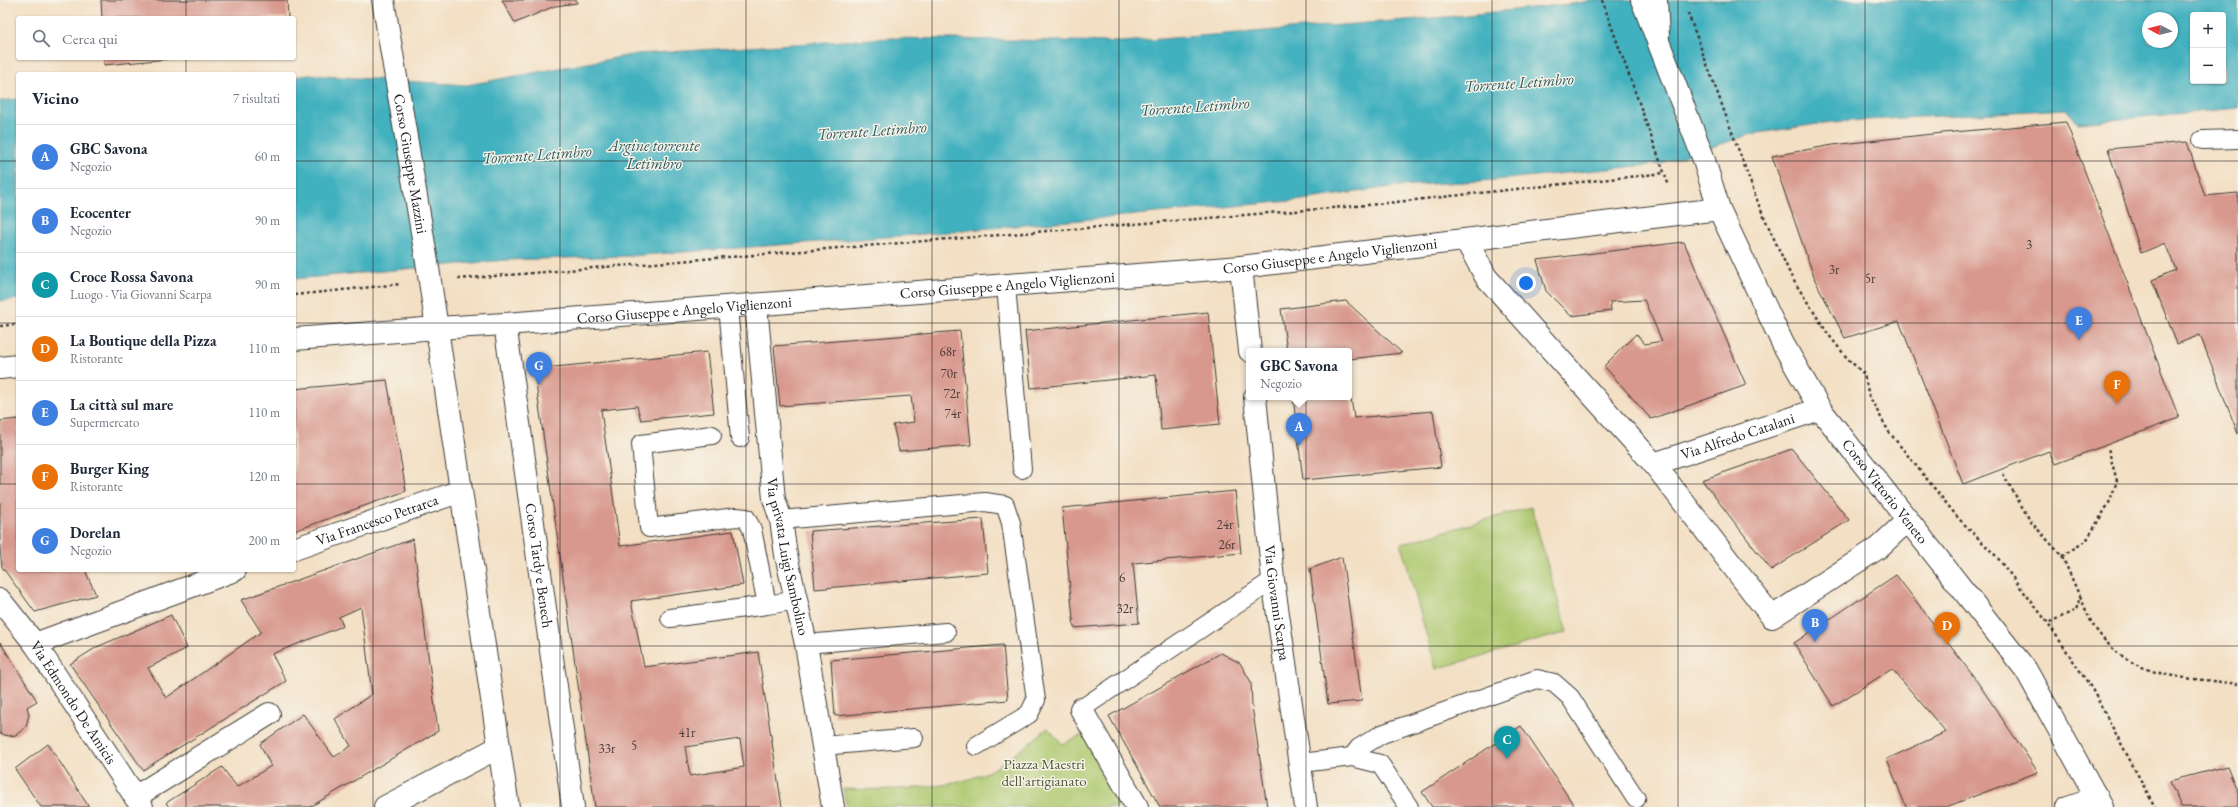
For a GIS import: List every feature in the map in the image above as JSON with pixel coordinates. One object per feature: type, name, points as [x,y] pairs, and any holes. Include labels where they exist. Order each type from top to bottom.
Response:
[{"type":"street","name":"Corso Giuseppe Mazzini","points":[[383,0],[437,328]]},
{"type":"street","points":[[1642,0],[1658,36]]},
{"type":"street","points":[[1656,0],[1658,36]]},
{"type":"street","name":"Corso Vittorio Veneto","points":[[1658,36],[1703,157],[1719,209],[1782,344],[1820,409],[2026,670],[2099,802]]},
{"type":"street","name":"Corso Giuseppe e Angelo Viglienzoni","points":[[296,338],[505,324],[1241,267],[1719,209]]},
{"type":"street","points":[[1466,240],[1486,278],[1512,309],[1654,464],[1772,617],[1878,548],[1908,520]]},
{"type":"street","points":[[1241,267],[1250,348]]},
{"type":"street","name":"Via privata Luigi Sambolino","points":[[756,305],[774,500],[780,520],[786,555],[806,644],[833,807]]},
{"type":"street","name":"Corso Tardy e Benech","points":[[505,324],[572,807]]},
{"type":"street","points":[[437,328],[508,807]]},
{"type":"street","points":[[0,368],[16,366]]},
{"type":"street","name":"Via Giovanni Scarpa","points":[[1255,400],[1274,580],[1306,807]]},
{"type":"street","name":"Via Alfredo Catalani","points":[[1654,464],[1820,409]]},
{"type":"street","name":"Via Francesco Petrarca","points":[[296,548],[461,491]]},
{"type":"street","points":[[35,644],[229,572]]},
{"type":"street","name":"Via Edmondo De Amicis","points":[[0,600],[35,644],[139,802]]},
{"type":"street","points":[[1081,709],[1137,807]]},
{"type":"street","points":[[139,802],[269,714]]},
{"type":"street","points":[[385,807],[499,747]]},
{"type":"street","points":[[2068,807],[2099,802]]},
{"type":"lane","points":[[2202,140],[2238,139]]},
{"type":"lane","points":[[1006,286],[1022,469]]},
{"type":"lane","points":[[728,307],[740,438]]},
{"type":"lane","points":[[712,435],[641,444],[649,528],[736,517],[746,518],[752,529],[767,604]]},
{"type":"lane","points":[[780,520],[984,502],[1005,505],[1011,523],[1036,700],[1029,714],[976,746]]},
{"type":"lane","points":[[1081,709],[1274,580]]},
{"type":"lane","points":[[670,618],[797,600]]},
{"type":"lane","points":[[806,644],[946,632]]},
{"type":"lane","points":[[1352,757],[1359,748],[1382,734],[1537,679],[1554,683],[1570,697],[1636,798]]},
{"type":"lane","points":[[822,746],[914,738]]},
{"type":"lane","points":[[1301,764],[1352,757],[1380,764],[1409,807]]},
{"type":"path","points":[[296,295],[428,274],[1368,205],[1665,173],[1602,0]]},
{"type":"path","points":[[1686,7],[1735,145],[1760,208],[1792,278],[1828,334],[1847,358],[1864,374],[1869,396],[1889,432],[1959,519],[1997,557],[2048,623],[2092,689],[2155,807]]},
{"type":"path","points":[[0,326],[16,324]]},
{"type":"path","points":[[2062,556],[2086,541],[2110,504],[2117,481],[2108,448]]},
{"type":"path","points":[[2003,474],[2031,522],[2062,556],[2094,627],[2107,643],[2124,658],[2144,669],[2177,677],[2238,684]]},
{"type":"path","points":[[2048,623],[2076,610],[2080,597]]},
{"type":"green space","points":[[1531,507],[1567,632],[1436,669],[1401,544]]},
{"type":"green space","name":"Piazza Maestri dell'artigianato","points":[[1048,728],[1062,744],[1084,734],[1127,807],[847,807],[843,789],[919,788],[939,786],[975,777],[1006,761]]},
{"type":"water","name":"Argine torrente Letimbro","points":[[1590,0],[2238,0],[2238,108],[2078,123],[2066,109],[1831,122],[1752,134],[1659,164],[1495,180],[1398,186],[1302,200],[913,235],[630,256],[506,260],[296,279],[296,77],[309,75],[467,85],[637,54],[890,38],[1122,42],[1458,16],[1579,3]]},
{"type":"water","points":[[16,99],[16,299],[0,301],[0,101]]},
{"type":"building","points":[[101,0],[287,0],[288,16],[102,16]]},
{"type":"building","points":[[502,0],[577,0],[577,3],[555,6],[515,23]]},
{"type":"building","points":[[104,60],[157,60],[104,65]]},
{"type":"building","points":[[2066,122],[2179,418],[2055,464],[2049,451],[1963,484],[1899,321],[1845,338],[1815,280],[1772,156],[1833,145],[1932,134]]},
{"type":"building","points":[[2187,142],[2205,196],[2238,193],[2238,434],[2200,335],[2177,344],[2152,280],[2176,270],[2165,243],[2141,253],[2108,149]]},
{"type":"building","points":[[1684,242],[1746,385],[1651,419],[1604,366],[1636,334],[1645,344],[1662,341],[1644,300],[1610,302],[1611,311],[1571,316],[1546,291],[1537,260]]},
{"type":"building","points":[[1346,301],[1402,353],[1352,359],[1352,348],[1287,348],[1281,309]]},
{"type":"building","points":[[1208,312],[1220,424],[1161,430],[1156,375],[1031,388],[1025,331]]},
{"type":"building","points":[[960,331],[971,445],[899,451],[893,425],[914,422],[911,396],[780,406],[774,346]]},
{"type":"building","points":[[707,352],[714,413],[641,420],[637,406],[601,410],[620,546],[733,531],[743,585],[631,601],[644,667],[758,652],[782,807],[595,807],[534,369]],"holes":[[[740,739],[744,767],[690,776],[685,747]]]},
{"type":"building","points":[[387,380],[406,491],[296,530],[296,389]]},
{"type":"building","points":[[1293,400],[1351,400],[1354,418],[1433,411],[1441,467],[1303,480]]},
{"type":"building","points":[[16,419],[16,572],[86,572],[96,595],[35,612],[2,567],[0,549],[0,421]]},
{"type":"building","points":[[1792,449],[1849,520],[1771,570],[1702,480]]},
{"type":"building","points":[[1235,491],[1241,553],[1133,563],[1139,623],[1074,628],[1062,508]]},
{"type":"building","points":[[983,519],[988,573],[815,589],[810,531]]},
{"type":"building","points":[[413,539],[438,731],[310,807],[169,807],[166,803],[222,767],[237,787],[271,766],[260,744],[303,714],[334,757],[351,746],[335,719],[372,694],[361,607],[339,617],[343,626],[272,654],[286,681],[143,770],[70,664],[97,647],[171,615],[187,648],[148,668],[166,698],[261,632],[241,600]]},
{"type":"building","points":[[1342,557],[1362,701],[1328,704],[1310,569]]},
{"type":"building","points":[[1896,575],[1974,677],[2038,772],[1946,807],[1906,807],[1887,759],[1946,732],[1892,669],[1833,706],[1794,643]]},
{"type":"building","points":[[0,642],[37,701],[27,707],[29,714],[26,727],[16,735],[9,736],[0,734]]},
{"type":"building","points":[[1003,645],[1008,700],[835,716],[831,660]]},
{"type":"building","points":[[1221,653],[1240,663],[1251,682],[1252,706],[1267,807],[1160,807],[1109,716]]},
{"type":"building","points":[[1521,726],[1575,807],[1432,807],[1422,792]]},
{"type":"building","points":[[48,744],[89,807],[41,807],[15,769]]},
{"type":"building","points":[[2227,766],[2238,793],[2238,807],[2181,807],[2170,781]]},
{"type":"place","name":"La città sul mare","points":[[2079,340]]},
{"type":"place","name":"Dorelan","points":[[539,385]]},
{"type":"place","name":"Burger King","points":[[2117,404]]},
{"type":"place","name":"GBC Savona","points":[[1299,446]]},
{"type":"place","name":"Ecocenter","points":[[1815,642]]},
{"type":"place","name":"La Boutique della Pizza","points":[[1947,645]]},
{"type":"place","name":"Croce Rossa Savona","points":[[1507,759]]},
{"type":"water label","name":"Torrente Letimbro","points":[[1519,82]]},
{"type":"water label","name":"Torrente Letimbro","points":[[1195,106]]},
{"type":"water label","name":"Torrente Letimbro","points":[[872,130]]},
{"type":"water label","name":"Torrente Letimbro","points":[[537,154]]}]
